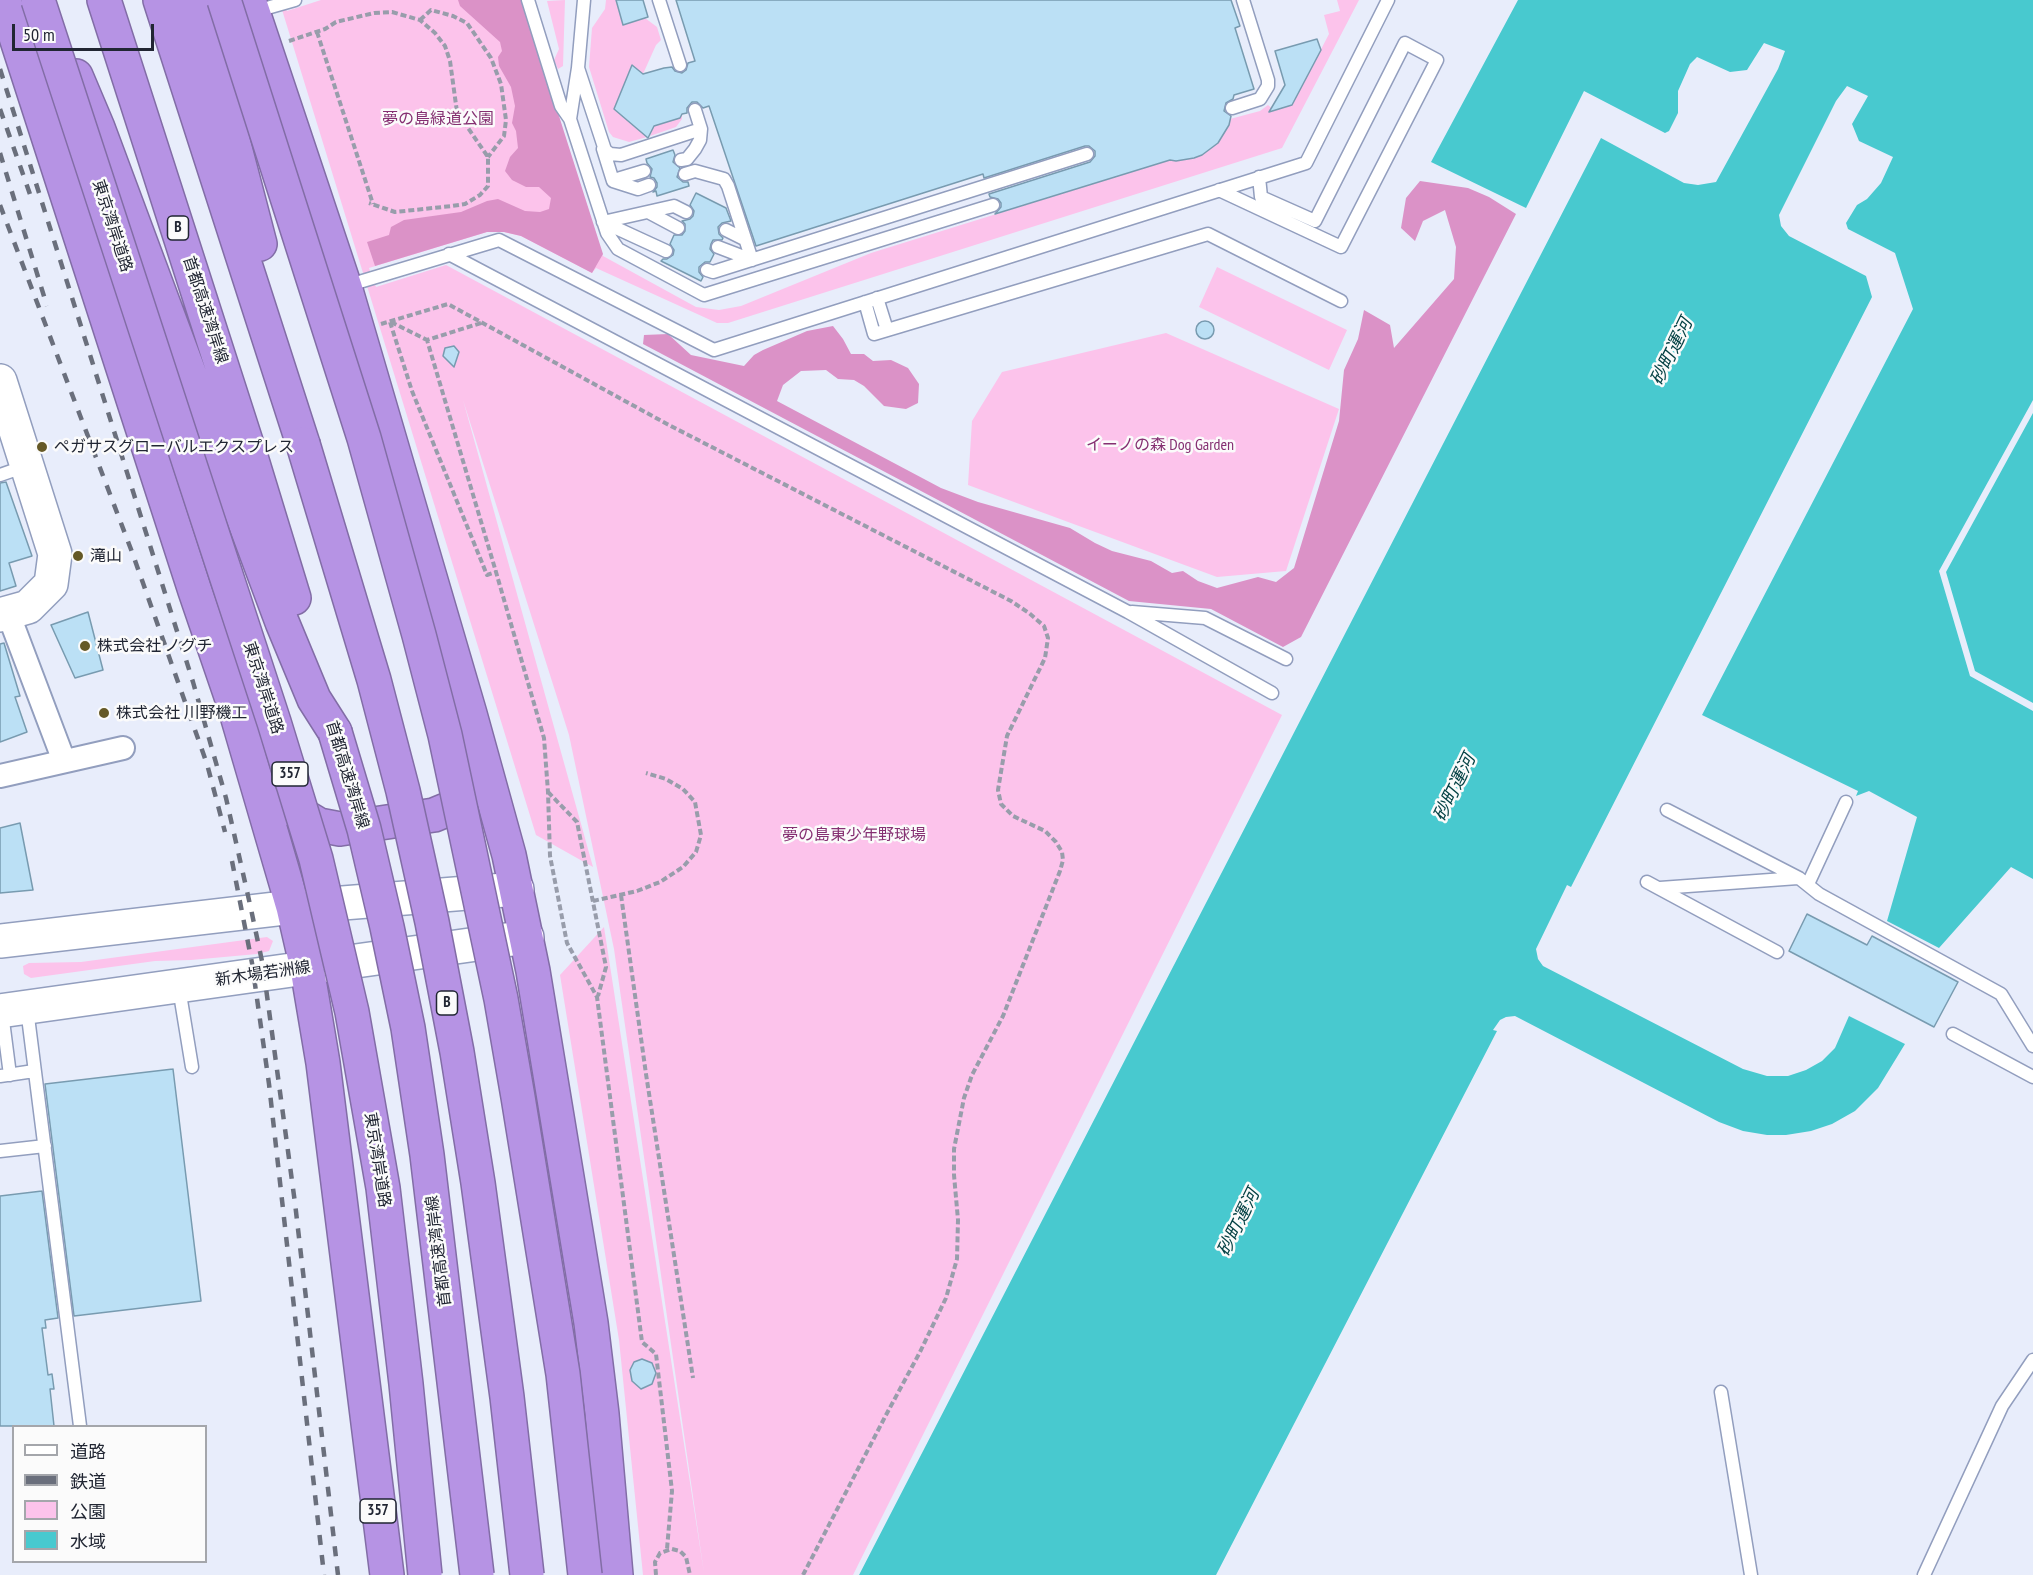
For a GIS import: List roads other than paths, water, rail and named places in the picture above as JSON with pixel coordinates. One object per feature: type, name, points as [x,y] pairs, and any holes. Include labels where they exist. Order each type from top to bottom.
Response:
[{"type":"highway","name":"357","points":[[4,0],[234,705],[293,907],[307,968],[322,1063],[387,1575]]},
{"type":"highway","name":"東京湾岸道路","points":[[38,0],[274,722],[316,859],[352,1012],[382,1188],[406,1384],[424,1575]]},
{"type":"highway","points":[[44,0],[237,462]]},
{"type":"highway","name":"首都高速湾岸線","points":[[104,0],[282,622],[314,699],[335,732],[364,829],[408,1028],[427,1155],[477,1575]]},
{"type":"highway","name":"B","points":[[160,0],[303,444],[375,680],[403,791],[457,1053],[478,1183],[507,1396],[527,1575]]},
{"type":"highway","points":[[193,0],[228,121],[296,388],[303,444]]},
{"type":"highway","points":[[242,4],[345,287],[484,766],[516,889],[527,937],[591,1323],[616,1575]]},
{"type":"highway","points":[[242,4],[445,735],[501,999],[520,1109],[563,1374],[585,1575]]},
{"type":"highway","points":[[234,705],[289,807],[319,825],[340,829],[434,815],[451,808],[475,787],[484,766]]},
{"type":"street","points":[[0,381],[14,470],[56,554],[51,584],[28,607],[4,614],[64,761]]},
{"type":"street","points":[[0,776],[123,748]]},
{"type":"street","points":[[0,941],[293,907],[516,889]]},
{"type":"street","name":"新木場若洲線","points":[[9,1010],[527,937]]},
{"type":"lane","points":[[242,4],[295,0]]},
{"type":"lane","points":[[528,0],[561,106],[570,119],[607,233],[618,249],[704,295],[993,205]]},
{"type":"lane","points":[[570,119],[578,68],[584,0]]},
{"type":"lane","points":[[659,0],[680,65]]},
{"type":"lane","points":[[1232,108],[1260,99],[1268,86],[1243,0]]},
{"type":"lane","points":[[345,287],[499,240],[714,350],[1306,163],[1388,0]]},
{"type":"lane","points":[[1219,190],[1341,247],[1437,60],[1405,43],[1315,221],[1262,197],[1259,177]]},
{"type":"lane","points":[[578,68],[613,181]]},
{"type":"lane","points":[[681,160],[687,159],[700,140],[701,129],[695,110]]},
{"type":"lane","points":[[602,145],[610,154],[621,155],[701,129]]},
{"type":"lane","points":[[707,270],[713,272],[1087,154]]},
{"type":"lane","points":[[613,181],[644,171]]},
{"type":"lane","points":[[685,174],[695,171],[724,179],[752,260]]},
{"type":"lane","points":[[613,181],[638,189],[649,185]]},
{"type":"lane","points":[[603,222],[674,206],[686,212]]},
{"type":"lane","points":[[648,212],[678,228]]},
{"type":"lane","points":[[603,222],[666,251]]},
{"type":"lane","points":[[726,230],[744,239]]},
{"type":"lane","points":[[871,300],[887,330],[1208,234],[1341,301]]},
{"type":"lane","points":[[718,247],[752,260]]},
{"type":"lane","points":[[449,254],[1128,612],[1272,693]]},
{"type":"lane","points":[[1128,612],[1205,618],[1286,659]]},
{"type":"lane","points":[[1804,881],[1846,802]]},
{"type":"lane","points":[[1666,810],[1804,881],[1819,894],[2001,994],[2033,1046]]},
{"type":"lane","points":[[1660,888],[1804,881]]},
{"type":"lane","points":[[1647,882],[1777,952]]},
{"type":"lane","points":[[178,987],[192,1067]]},
{"type":"lane","points":[[9,1010],[34,1071],[80,1425]]},
{"type":"lane","points":[[9,1010],[5,1075],[34,1071]]},
{"type":"lane","points":[[1953,1034],[2033,1077]]},
{"type":"lane","points":[[0,1151],[45,1146]]},
{"type":"lane","points":[[1924,1575],[2002,1406],[2033,1360]]},
{"type":"lane","points":[[1721,1392],[1751,1575]]},
{"type":"water","name":"砂町運河","points":[[1518,0],[2033,0],[2033,879],[2011,867],[1939,948],[1887,921],[1917,817],[1869,791],[1856,796],[1858,791],[1702,715],[1913,309],[1895,253],[1848,229],[1846,223],[1857,205],[1867,199],[1881,183],[1893,157],[1859,141],[1852,124],[1868,96],[1847,86],[1836,101],[1779,215],[1781,226],[1789,236],[1866,276],[1872,297],[1571,887],[1567,885],[1536,949],[1538,959],[1543,966],[1743,1069],[1767,1076],[1788,1076],[1822,1061],[1835,1048],[1849,1016],[1905,1044],[1878,1088],[1855,1111],[1832,1124],[1811,1131],[1767,1135],[1743,1131],[1719,1122],[1515,1016],[1506,1017],[1500,1020],[1493,1030],[1497,1031],[1216,1575],[859,1575],[1601,138],[1684,183],[1698,185],[1716,182],[1778,69],[1785,51],[1764,43],[1747,70],[1730,72],[1697,57],[1690,64],[1678,91],[1678,113],[1669,131],[1665,133],[1584,91],[1526,208],[1431,162]]},
{"type":"railway","points":[[0,69],[193,682],[226,798],[251,909],[263,966],[295,1203],[338,1575]]},
{"type":"railway","points":[[0,109],[31,197]]},
{"type":"railway","points":[[0,153],[47,306]]},
{"type":"railway","points":[[0,205],[132,552],[207,764],[225,832]]},
{"type":"railway","points":[[232,861],[252,963],[269,1084],[324,1575]]},
{"type":"place","name":"ペガサスグローバルエクスプレス","points":[[42,447]]},
{"type":"place","name":"滝山","points":[[78,556]]},
{"type":"place","name":"株式会社 ノグチ","points":[[85,646]]},
{"type":"place","name":"株式会社 川野機工","points":[[104,713]]},
{"type":"park label","name":"夢の島緑道公園","points":[[438,119]]},
{"type":"park label","name":"イーノの森 Dog Garden","points":[[1160,445]]},
{"type":"park label","name":"夢の島東少年野球場","points":[[854,835]]}]
